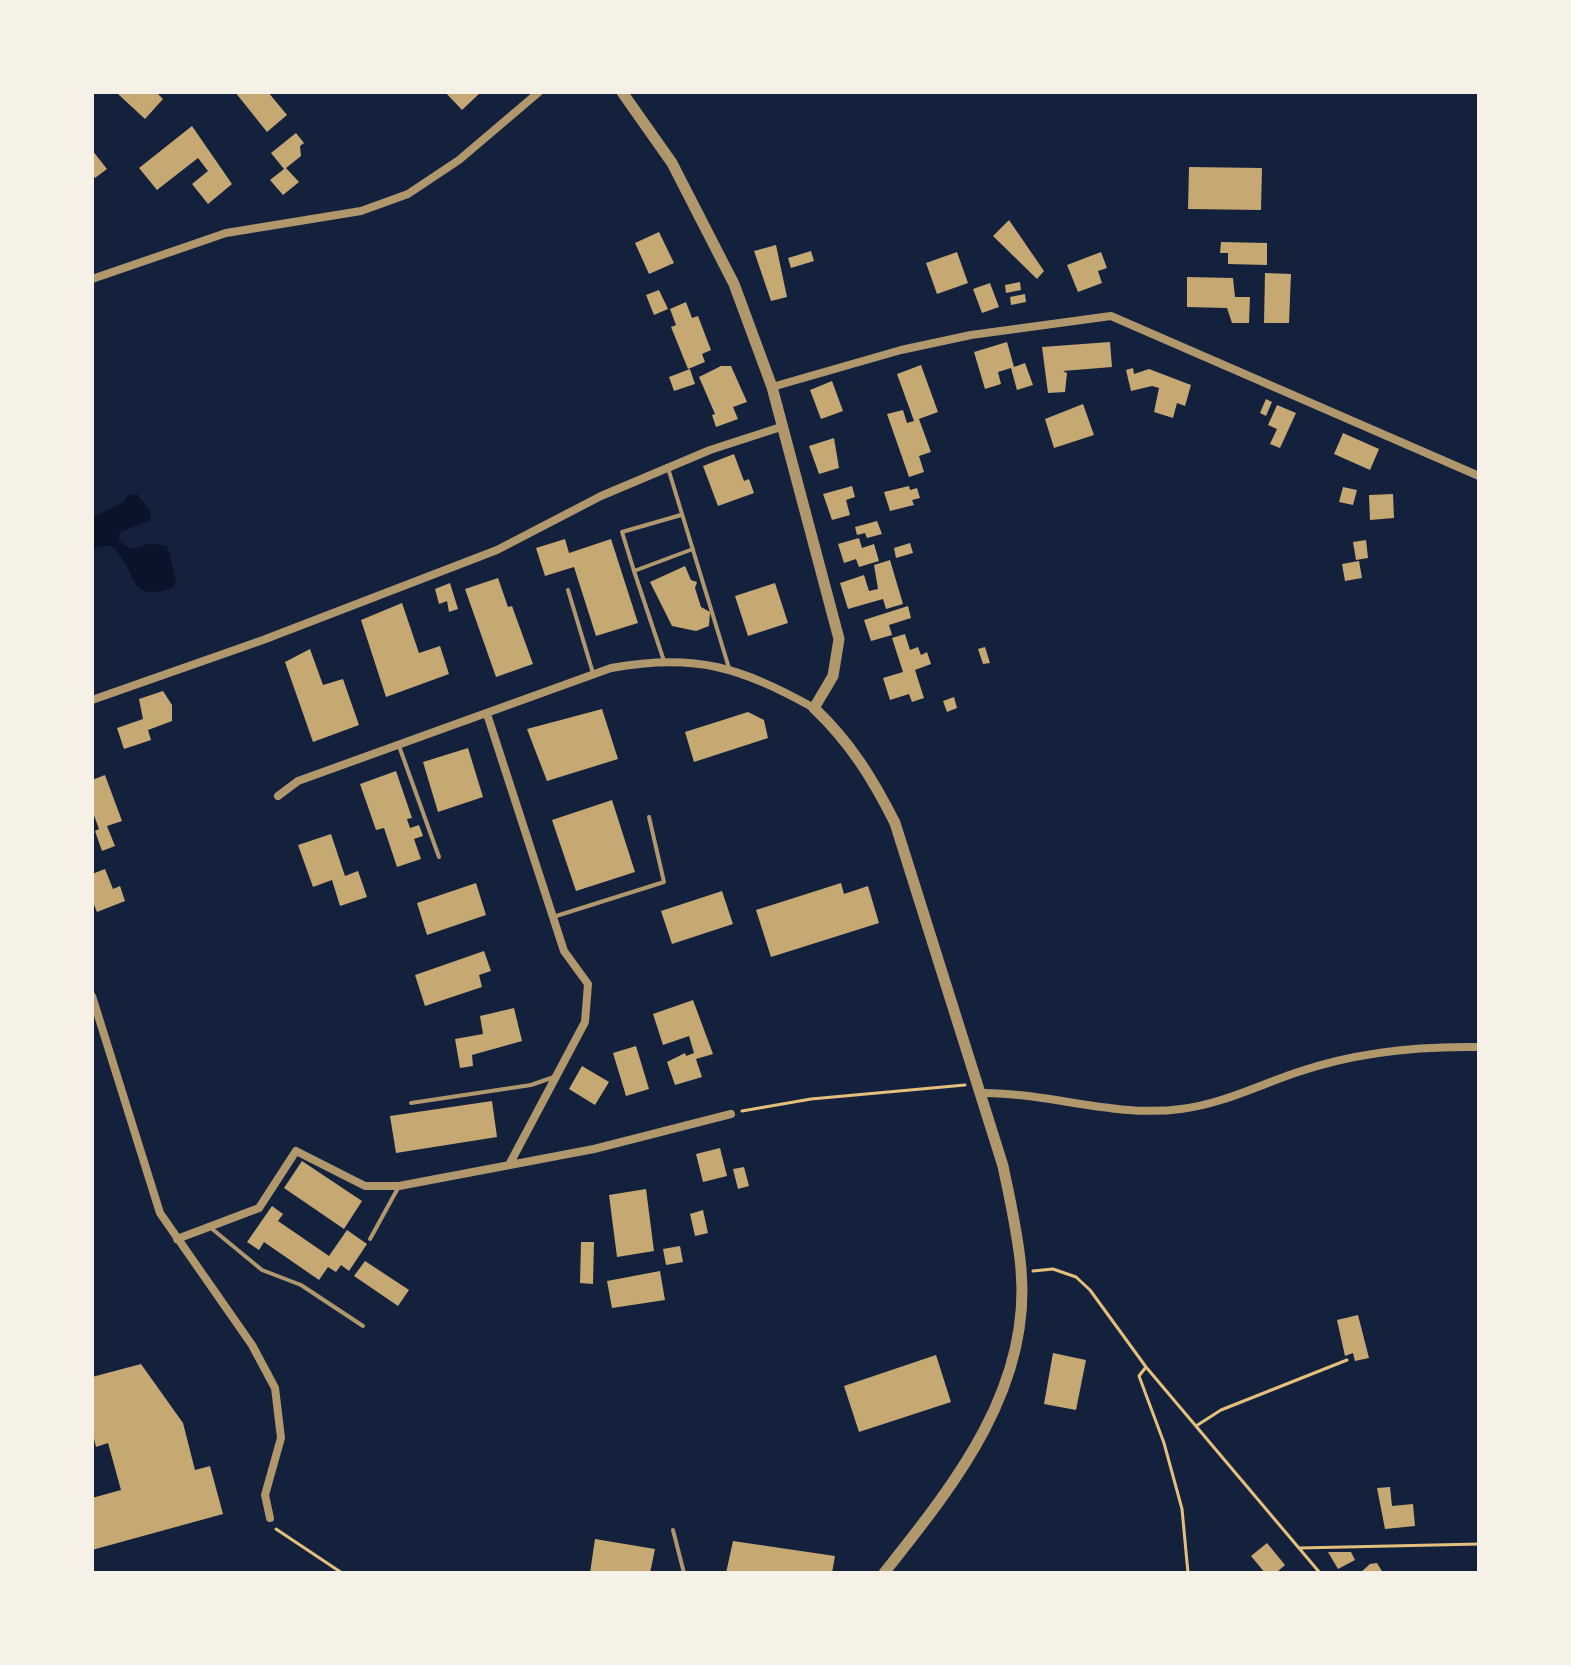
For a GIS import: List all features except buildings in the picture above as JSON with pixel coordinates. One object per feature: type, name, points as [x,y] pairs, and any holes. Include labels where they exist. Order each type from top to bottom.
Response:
[{"type":"street","points":[[92,279],[226,233],[361,211],[408,194],[459,160],[539,92]]},
{"type":"street","points":[[622,92],[672,163],[701,217],[734,284],[772,387],[839,639],[833,676],[814,708]]},
{"type":"street","points":[[772,387],[901,350],[971,335],[1111,316],[1479,476]]},
{"type":"street","points":[[92,700],[263,640],[497,550],[601,496],[781,427]]},
{"type":"street","points":[[278,796],[298,781],[611,668],[664,661],[729,668],[773,685],[814,708],[837,730],[870,773],[895,823],[1003,1166],[1022,1271],[1019,1329],[1006,1379],[986,1430],[961,1474],[884,1573]]},
{"type":"street","points":[[487,714],[564,951],[588,984],[585,1022],[509,1165]]},
{"type":"street","points":[[92,996],[160,1213],[252,1345],[275,1388],[281,1438],[265,1495],[270,1518]]},
{"type":"street","points":[[978,1088],[1153,1111],[1180,1110],[1208,1104],[1300,1071],[1349,1059],[1424,1046],[1479,1047]]},
{"type":"street","points":[[177,1239],[259,1208],[296,1151],[365,1186],[399,1186],[594,1149],[731,1114]]},
{"type":"lane","points":[[668,468],[729,668]]},
{"type":"lane","points":[[664,661],[622,532],[682,514]]},
{"type":"lane","points":[[634,571],[693,549]]},
{"type":"lane","points":[[568,590],[593,675]]},
{"type":"lane","points":[[399,746],[439,857]]},
{"type":"lane","points":[[553,917],[664,882],[649,817]]},
{"type":"lane","points":[[411,1103],[531,1085],[557,1076]]},
{"type":"lane","points":[[370,1239],[399,1186]]},
{"type":"lane","points":[[210,1226],[262,1270],[301,1285],[363,1326]]},
{"type":"lane","points":[[673,1530],[684,1573]]},
{"type":"path","points":[[731,1114],[811,1099],[978,1088]]},
{"type":"path","points":[[1022,1271],[1053,1269],[1076,1277],[1146,1367],[1320,1573]]},
{"type":"path","points":[[1196,1426],[1221,1410],[1347,1360]]},
{"type":"path","points":[[1146,1367],[1139,1376],[1141,1387],[1164,1443],[1182,1509],[1188,1573]]},
{"type":"path","points":[[270,1518],[279,1534],[342,1573]]},
{"type":"path","points":[[1300,1548],[1479,1544]]},
{"type":"water","points":[[137,494],[151,512],[150,520],[119,533],[119,541],[131,549],[152,543],[167,546],[176,579],[174,587],[158,592],[140,589],[120,555],[110,545],[92,549],[92,517],[124,502],[128,495]]}]
